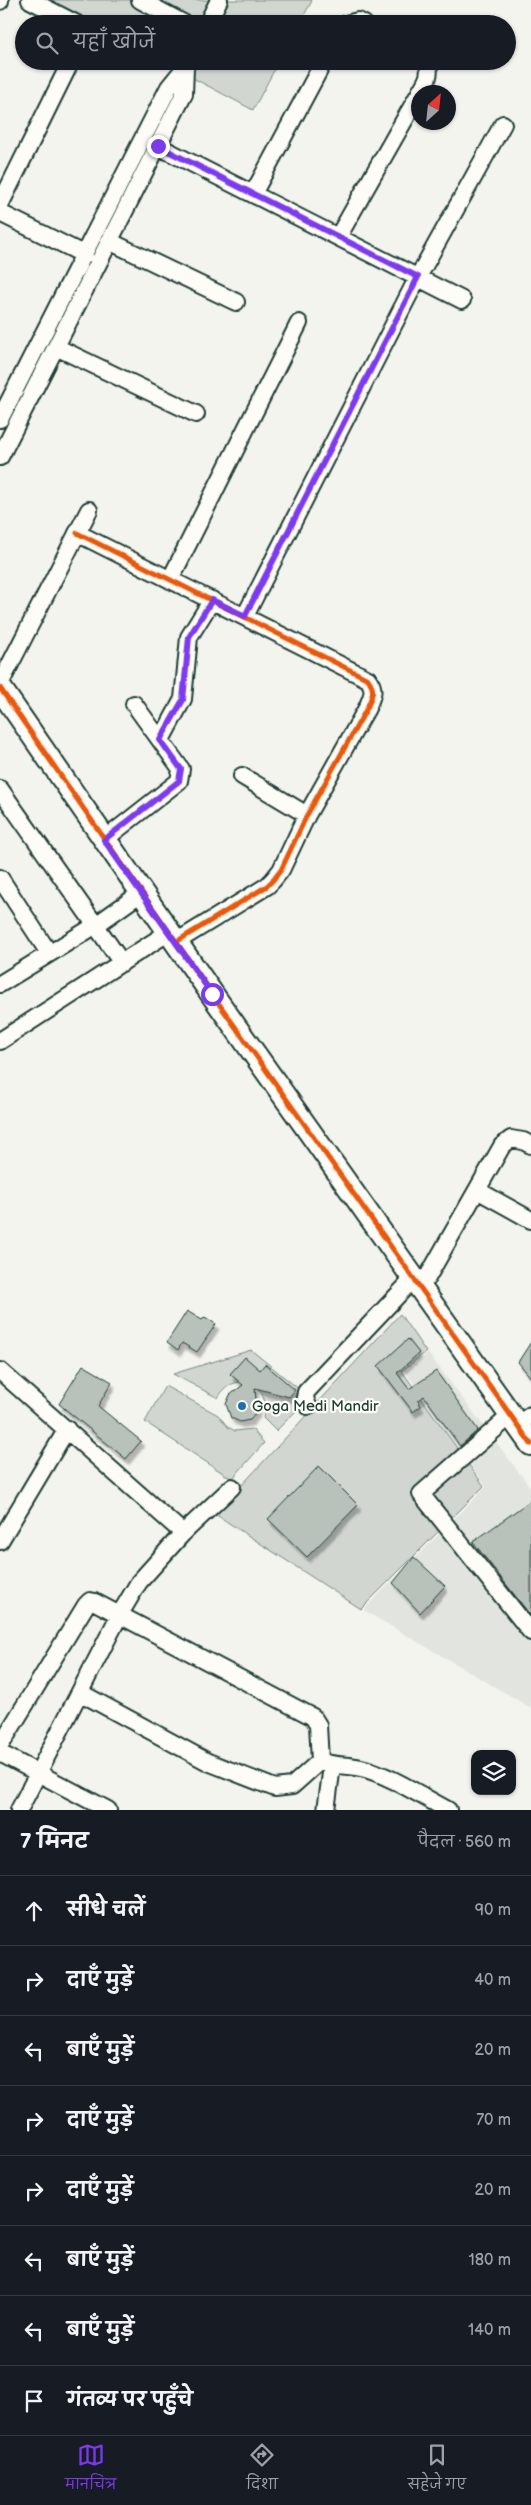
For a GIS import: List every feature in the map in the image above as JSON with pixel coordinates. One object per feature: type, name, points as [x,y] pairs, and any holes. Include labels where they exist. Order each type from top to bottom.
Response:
[{"type":"street","points":[[30,0],[59,15]]},
{"type":"street","points":[[140,0],[168,15]]},
{"type":"street","points":[[212,15],[219,0]]},
{"type":"street","points":[[0,205],[67,70]]},
{"type":"street","points":[[0,420],[169,87],[182,70]]},
{"type":"street","points":[[0,456],[184,94],[186,70]]},
{"type":"street","points":[[254,194],[319,70]]},
{"type":"street","points":[[424,85],[430,70]]},
{"type":"street","points":[[338,237],[411,108]]},
{"type":"street","points":[[245,616],[418,277],[503,124]]},
{"type":"street","points":[[158,146],[462,300]]},
{"type":"street","points":[[0,213],[85,254]]},
{"type":"street","points":[[109,241],[236,302]]},
{"type":"street","points":[[170,580],[299,323]]},
{"type":"street","points":[[56,347],[196,414]]},
{"type":"street","points":[[89,510],[0,686],[104,840],[416,1283],[519,1419],[531,1444]]},
{"type":"street","points":[[0,1041],[122,963],[267,886],[281,870],[307,815],[367,708],[374,692],[373,686],[368,679],[245,616],[77,534]]},
{"type":"street","points":[[160,740],[183,700],[189,637],[212,600]]},
{"type":"street","points":[[104,840],[179,781],[181,769],[134,704]]},
{"type":"street","points":[[242,776],[307,815]]},
{"type":"street","points":[[0,790],[122,963]]},
{"type":"street","points":[[0,878],[49,953]]},
{"type":"street","points":[[2,979],[96,925],[141,893]]},
{"type":"street","points":[[308,1406],[305,1398],[306,1392],[416,1283],[428,1278],[502,1146],[511,1140],[523,1141],[531,1145]]},
{"type":"street","points":[[477,1190],[531,1220]]},
{"type":"street","points":[[0,1371],[183,1533]]},
{"type":"street","points":[[519,1419],[421,1494],[531,1632]]},
{"type":"street","points":[[0,1541],[67,1429]]},
{"type":"street","points":[[18,1810],[81,1693],[120,1614],[139,1582],[183,1533],[232,1488]]},
{"type":"street","points":[[0,1746],[86,1605],[90,1602],[95,1602],[313,1717],[318,1725],[326,1763],[326,1810]]},
{"type":"street","points":[[81,1693],[194,1755],[275,1788],[292,1786],[326,1763],[361,1768],[448,1810]]},
{"type":"street","points":[[0,1753],[108,1810]]},
{"type":"shaded area","points":[[44,0],[312,1],[304,15],[72,15]]},
{"type":"shaded area","points":[[178,70],[274,70],[253,110]]},
{"type":"shaded area","points":[[400,1314],[426,1352],[402,1371],[484,1486],[361,1609],[215,1514]]},
{"type":"shaded area","points":[[251,1350],[300,1390],[295,1401],[298,1409],[276,1431],[263,1418],[265,1406],[263,1397],[258,1389],[251,1384],[243,1382],[234,1383],[225,1389],[218,1398],[173,1374]]},
{"type":"shaded area","points":[[428,1353],[531,1488],[531,1708],[363,1610],[486,1487],[405,1371]]},
{"type":"shaded area","points":[[165,1386],[218,1415],[228,1427],[235,1431],[252,1429],[264,1443],[232,1479],[145,1422]]},
{"type":"building","points":[[187,1311],[202,1320],[205,1317],[216,1324],[197,1352],[182,1343],[178,1350],[167,1342]]},
{"type":"building","points":[[408,1339],[419,1353],[397,1373],[409,1389],[436,1371],[478,1430],[460,1446],[424,1396],[418,1401],[421,1406],[413,1412],[378,1366]]},
{"type":"building","points":[[531,1342],[531,1378],[518,1362]]},
{"type":"building","points":[[245,1357],[260,1370],[265,1364],[295,1390],[289,1397],[255,1388],[257,1412],[250,1420],[240,1422],[231,1418],[226,1404],[230,1395],[243,1385],[230,1374]]},
{"type":"building","points":[[83,1365],[112,1382],[98,1406],[141,1441],[126,1459],[59,1404]]},
{"type":"building","points":[[319,1466],[358,1505],[307,1557],[268,1519]]},
{"type":"building","points":[[531,1500],[531,1616],[473,1542]]},
{"type":"building","points":[[414,1557],[445,1586],[420,1613],[393,1583]]},
{"type":"cycle path","points":[[77,533],[368,679],[373,690],[367,708],[307,815],[281,870],[267,886],[176,942]]},
{"type":"cycle path","points":[[0,688],[212,994],[531,1444]]},
{"type":"place","name":"Goga Medi Mandir","points":[[242,1406]]},
{"type":"route","points":[[158,146],[418,277],[245,616],[212,600],[193,628],[189,637],[183,700],[160,740],[181,769],[182,775],[179,781],[104,840],[212,994]]}]
